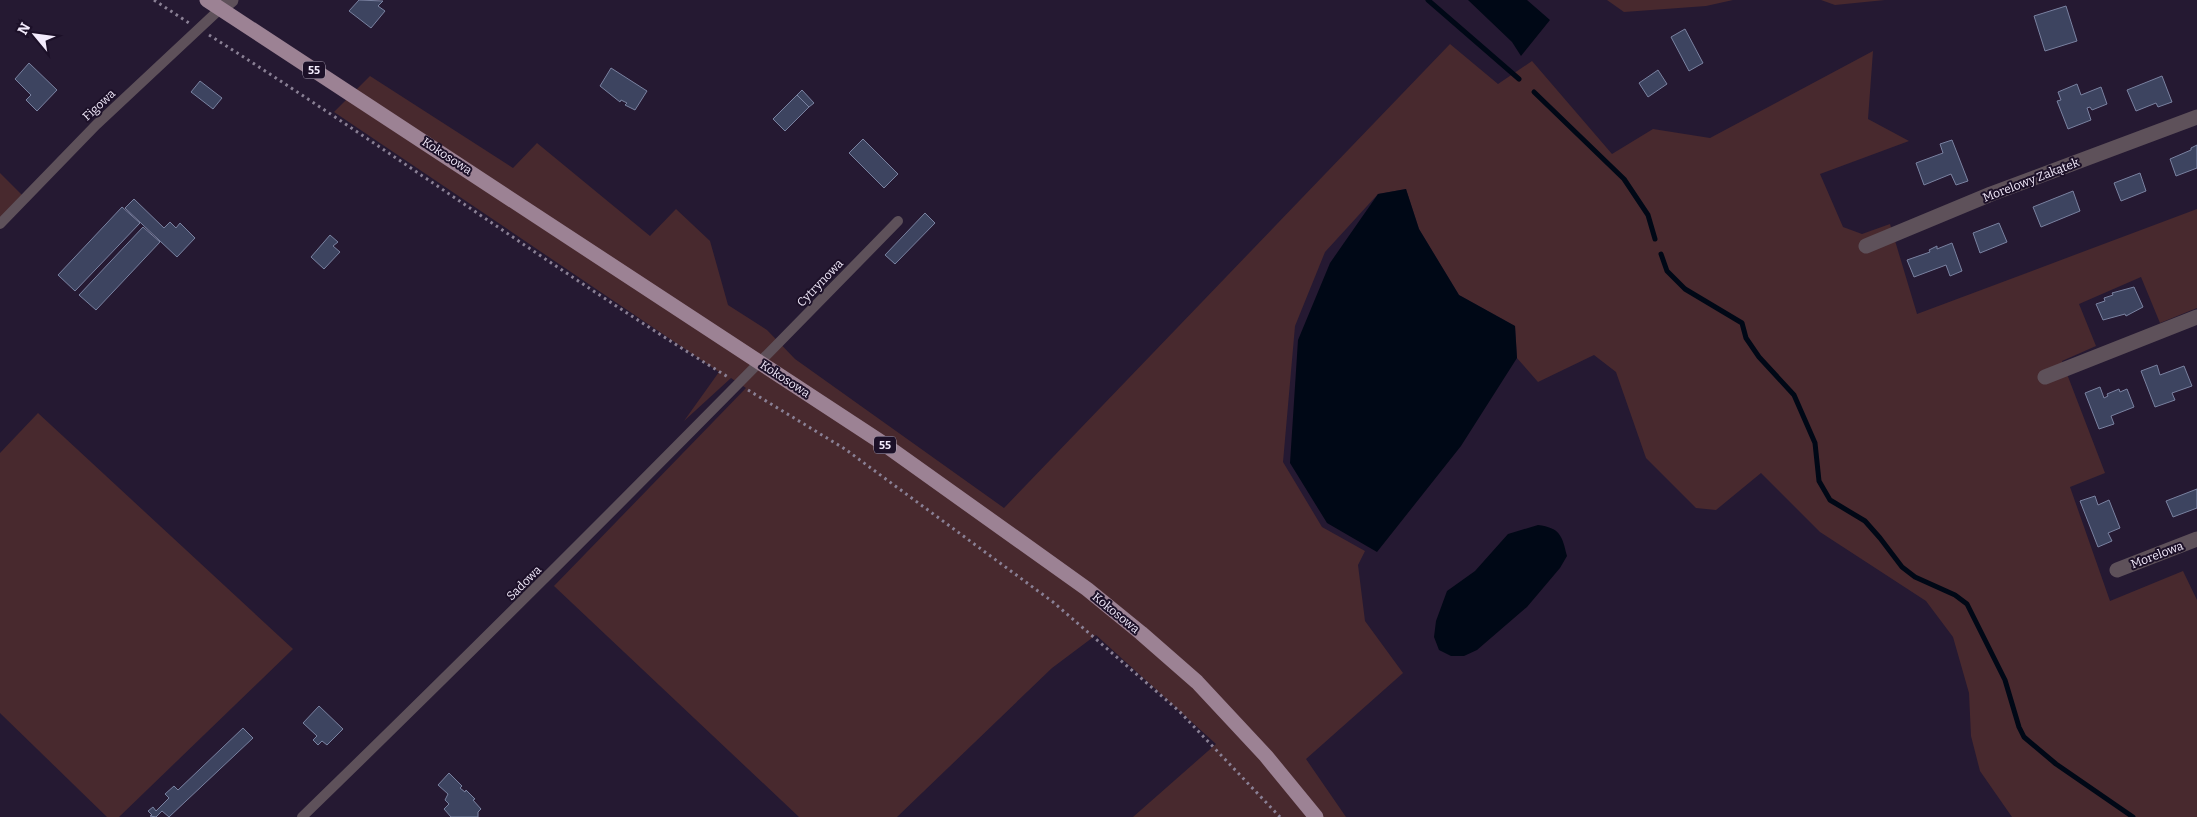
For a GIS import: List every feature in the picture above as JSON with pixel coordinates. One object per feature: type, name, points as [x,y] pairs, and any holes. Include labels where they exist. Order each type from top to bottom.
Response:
[{"type":"main road","name":"Kokosowa","points":[[207,0],[225,4],[881,442],[1087,589],[1197,682],[1266,756],[1316,817]]},
{"type":"street","name":"Morelowy Zakątek","points":[[1866,246],[1991,194],[2197,117]]},
{"type":"street","points":[[2045,377],[2197,317]]},
{"type":"street","name":"Morelowa","points":[[2117,570],[2197,540]]},
{"type":"lane","name":"Figowa","points":[[0,224],[96,125],[225,4]]},
{"type":"lane","name":"Cytrynowa","points":[[760,363],[898,221]]},
{"type":"lane","name":"Sadowa","points":[[302,817],[509,615],[760,363]]},
{"type":"path","points":[[154,0],[377,144],[568,276],[846,449],[1053,602],[1178,711],[1280,817]]},
{"type":"shaded area","points":[[1468,0],[1527,0],[1550,20],[1521,56],[1512,42]]},
{"type":"shaded area","points":[[1607,0],[1733,0],[1706,6],[1624,12]]},
{"type":"shaded area","points":[[1821,0],[1885,0],[1835,5]]},
{"type":"shaded area","points":[[1450,44],[1498,84],[1532,61],[1612,154],[1653,129],[1710,138],[1873,51],[1868,119],[1909,141],[1820,174],[1843,227],[1862,234],[1890,224],[1917,314],[2197,209],[2197,308],[2160,323],[2141,277],[2079,304],[2096,346],[2062,361],[2105,473],[2070,487],[2110,601],[2183,571],[2197,600],[2197,817],[2012,817],[1980,771],[1971,736],[1969,693],[1953,637],[1926,601],[1820,532],[1761,473],[1716,510],[1696,508],[1646,458],[1616,372],[1594,355],[1538,382],[1517,358],[1515,326],[1459,295],[1419,229],[1406,189],[1378,194],[1325,252],[1295,326],[1283,462],[1322,527],[1365,551],[1358,565],[1365,621],[1403,673],[1306,759],[1346,817],[1133,817],[1216,744],[1096,635],[1052,668],[897,817],[799,817],[554,586],[746,388],[731,378],[684,421],[719,372],[334,112],[370,76],[513,168],[537,143],[650,236],[676,209],[710,241],[728,305],[767,330],[795,359],[1004,508]]},
{"type":"shaded area","points":[[0,173],[22,195],[0,218]]},
{"type":"shaded area","points":[[1406,189],[1419,229],[1459,295],[1515,326],[1517,358],[1461,446],[1377,552],[1327,523],[1290,463],[1298,340],[1330,263],[1378,194]]},
{"type":"shaded area","points":[[38,413],[293,649],[119,817],[107,817],[0,713],[0,453]]},
{"type":"shaded area","points":[[1538,525],[1551,528],[1559,534],[1567,556],[1560,568],[1527,607],[1477,650],[1464,656],[1451,656],[1439,650],[1434,637],[1436,621],[1447,591],[1475,571],[1508,534]]},
{"type":"building","points":[[359,0],[383,1],[378,6],[385,11],[371,28],[349,11]]},
{"type":"building","points":[[2066,6],[2077,41],[2045,51],[2034,16]]},
{"type":"building","points":[[1685,29],[1703,63],[1689,71],[1671,37]]},
{"type":"building","points":[[29,63],[57,90],[37,111],[26,100],[31,95],[15,79]]},
{"type":"building","points":[[611,68],[647,91],[635,110],[625,105],[627,103],[621,100],[620,102],[600,86]]},
{"type":"building","points":[[1658,70],[1667,84],[1648,97],[1639,83]]},
{"type":"building","points":[[2162,76],[2172,102],[2158,107],[2156,103],[2136,111],[2127,90]]},
{"type":"building","points":[[200,81],[222,98],[213,109],[191,92]]},
{"type":"building","points":[[2077,84],[2081,95],[2101,87],[2107,104],[2092,110],[2090,107],[2087,108],[2091,120],[2068,129],[2057,101],[2061,100],[2058,92]]},
{"type":"building","points":[[802,90],[814,103],[809,107],[797,95]]},
{"type":"building","points":[[797,95],[809,107],[785,131],[773,119]]},
{"type":"building","points":[[863,139],[898,174],[884,188],[849,153]]},
{"type":"building","points":[[1952,140],[1968,181],[1956,185],[1951,174],[1924,185],[1916,163],[1943,153],[1940,144]]},
{"type":"building","points":[[2197,145],[2197,168],[2176,176],[2170,159],[2191,150],[2191,148]]},
{"type":"building","points":[[2140,173],[2146,191],[2121,201],[2114,183]]},
{"type":"building","points":[[2073,191],[2080,211],[2041,227],[2033,207]]},
{"type":"building","points":[[134,199],[164,228],[170,222],[176,228],[180,223],[195,238],[177,257],[125,208]]},
{"type":"building","points":[[122,207],[140,223],[75,291],[58,275]]},
{"type":"building","points":[[925,213],[935,223],[895,264],[885,255]]},
{"type":"building","points":[[1999,223],[2007,242],[1980,253],[1973,233]]},
{"type":"building","points":[[143,227],[160,242],[96,310],[79,295]]},
{"type":"building","points":[[330,235],[338,242],[333,246],[340,252],[324,269],[311,257]]},
{"type":"building","points":[[1952,243],[1962,271],[1950,276],[1946,265],[1914,277],[1907,260],[1930,252],[1929,250],[1937,246],[1937,249]]},
{"type":"building","points":[[2134,287],[2143,307],[2126,316],[2125,314],[2103,320],[2096,304],[2105,301],[2104,298],[2113,295],[2112,293]]},
{"type":"building","points":[[2157,365],[2160,375],[2184,366],[2192,386],[2172,393],[2175,400],[2155,407],[2141,371]]},
{"type":"building","points":[[2100,387],[2104,398],[2108,396],[2107,394],[2119,389],[2120,392],[2127,389],[2134,407],[2111,416],[2114,424],[2099,429],[2085,393]]},
{"type":"building","points":[[2197,489],[2197,508],[2173,517],[2166,501]]},
{"type":"building","points":[[2095,496],[2098,505],[2109,500],[2120,528],[2108,533],[2112,541],[2098,547],[2080,501]]},
{"type":"building","points":[[319,706],[343,729],[327,745],[322,741],[318,745],[313,740],[317,736],[303,723]]},
{"type":"building","points":[[243,728],[253,738],[169,817],[162,811],[156,817],[150,816],[152,815],[148,811],[153,807],[156,811],[169,798],[165,794],[174,786],[178,790]]},
{"type":"building","points":[[449,773],[462,786],[460,788],[465,792],[466,790],[475,799],[473,800],[481,809],[478,812],[478,817],[451,817],[444,809],[449,804],[445,800],[448,794],[438,785]]},
{"type":"waterway","points":[[1428,0],[1519,79]]},
{"type":"waterway","points":[[1534,92],[1624,179],[1648,215],[1655,239]]},
{"type":"waterway","points":[[1661,254],[1667,271],[1685,289],[1742,323],[1746,338],[1759,357],[1794,395],[1815,443],[1819,481],[1830,500],[1865,521],[1902,567],[1915,577],[1955,595],[1967,604],[2005,680],[2019,727],[2024,737],[2056,764],[2133,817]]}]
